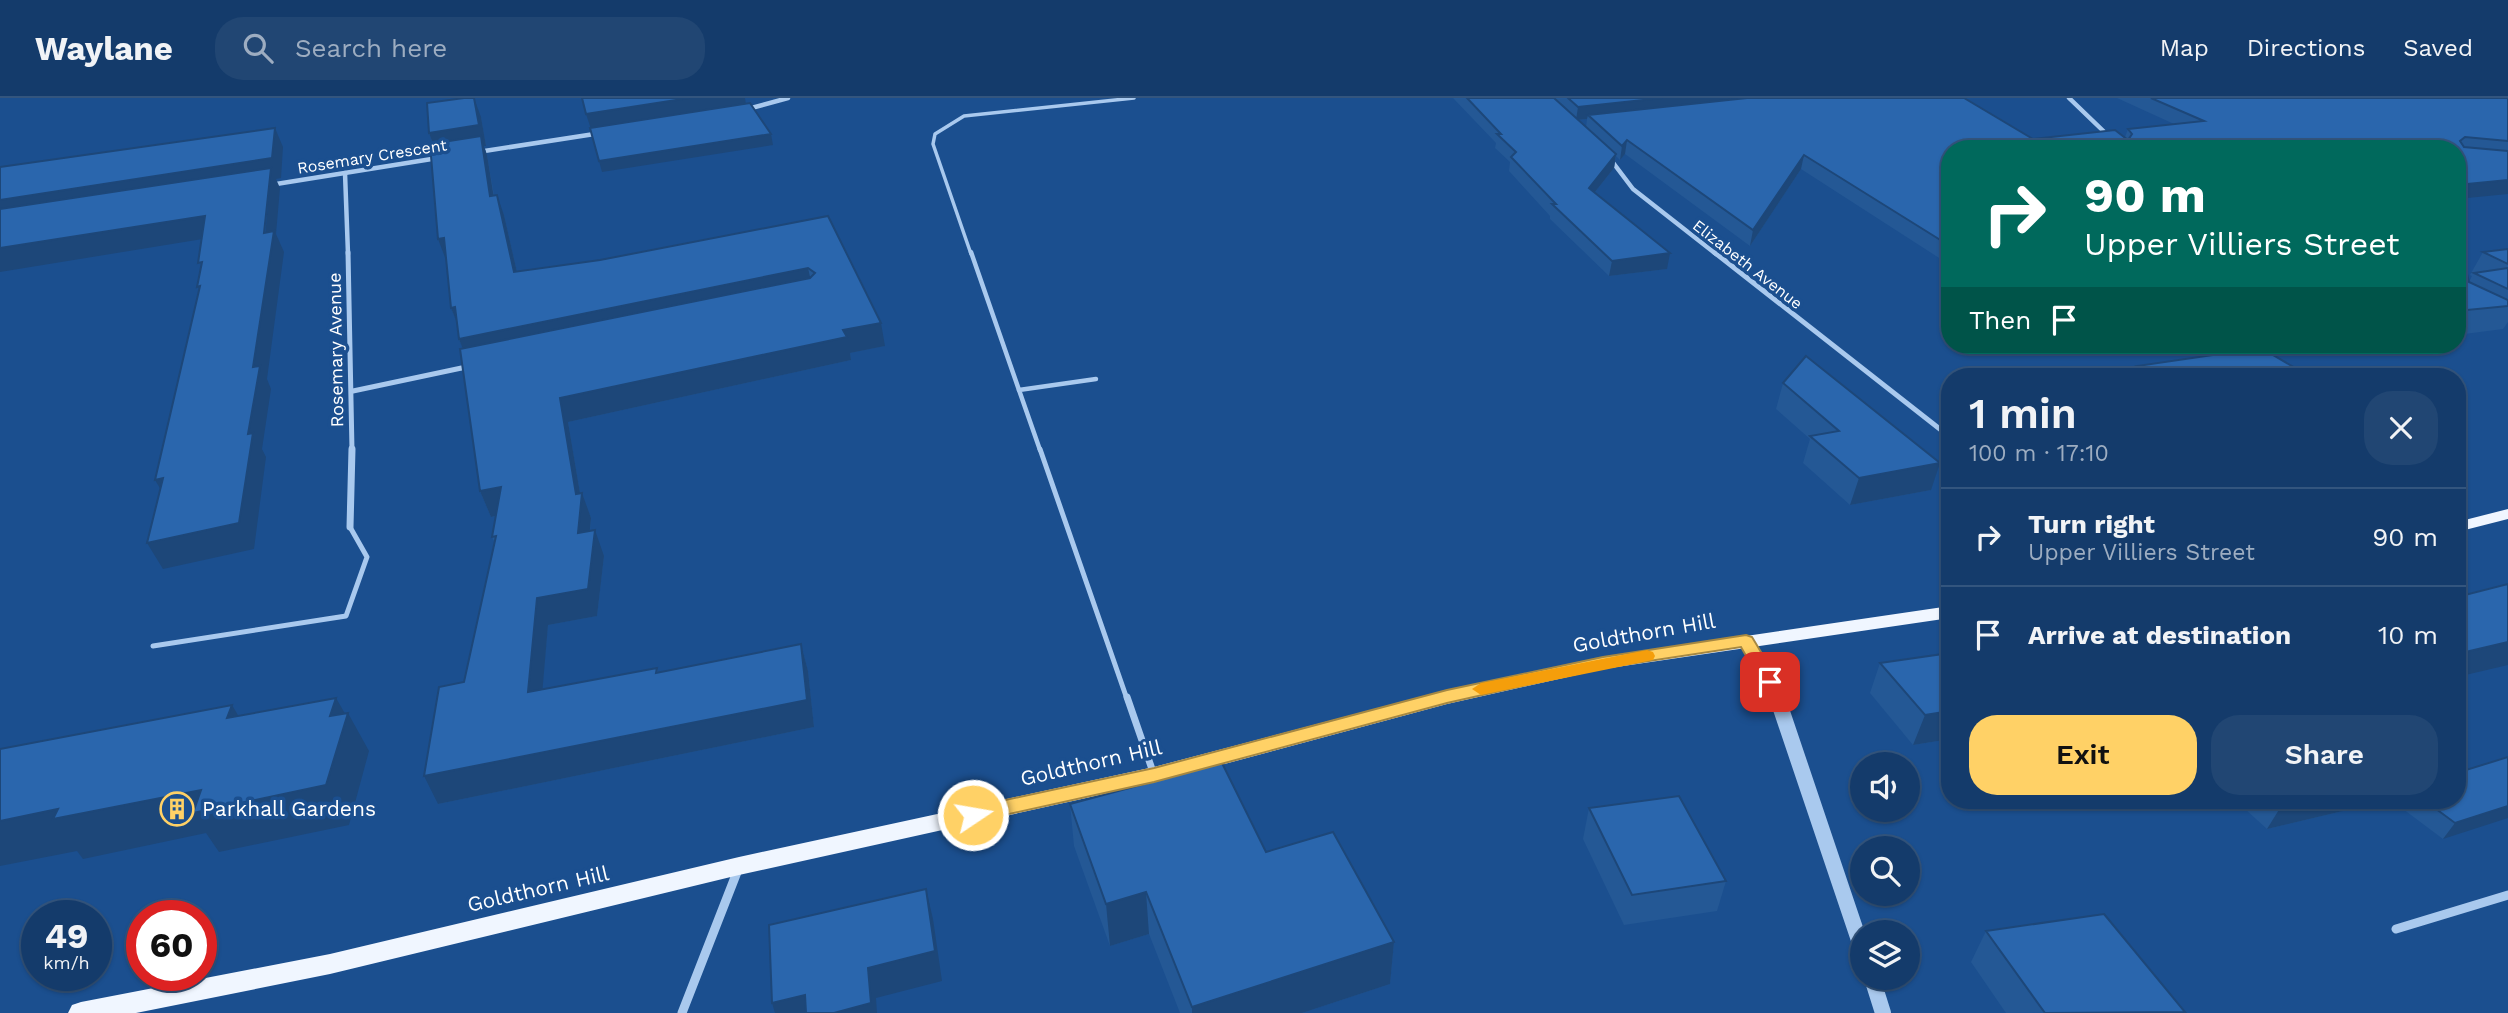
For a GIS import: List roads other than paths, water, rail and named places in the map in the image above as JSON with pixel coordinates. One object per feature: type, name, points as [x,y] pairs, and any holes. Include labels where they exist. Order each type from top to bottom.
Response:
[{"type":"main road","points":[[2466,525],[2508,514]]},
{"type":"main road","name":"Goldthorn Hill","points":[[81,1013],[330,964],[739,866],[1154,775],[1447,696],[1603,663],[1941,613]]},
{"type":"street","points":[[733,112],[776,104],[788,98]]},
{"type":"street","points":[[2068,98],[2112,140]]},
{"type":"street","name":"Rosemary Crescent","points":[[466,154],[613,131]]},
{"type":"street","name":"Elizabeth Avenue","points":[[1600,148],[1616,163],[1633,189],[1941,430]]},
{"type":"street","name":"Rosemary Crescent","points":[[262,186],[452,156]]},
{"type":"street","name":"Rosemary Avenue","points":[[345,173],[353,391],[350,527]]},
{"type":"street","points":[[353,391],[475,366]]},
{"type":"street","points":[[1746,641],[1779,701],[1852,920]]},
{"type":"street","points":[[682,1013],[739,866]]},
{"type":"street","points":[[2396,929],[2508,895]]},
{"type":"street","points":[[1876,990],[1883,1013]]},
{"type":"lane","points":[[1134,98],[964,116],[935,134],[933,144],[1154,775]]},
{"type":"lane","points":[[1019,390],[1096,379]]},
{"type":"lane","points":[[153,646],[346,616],[367,557],[350,527]]},
{"type":"place","name":"Parkhall Gardens","points":[[177,809]]}]
